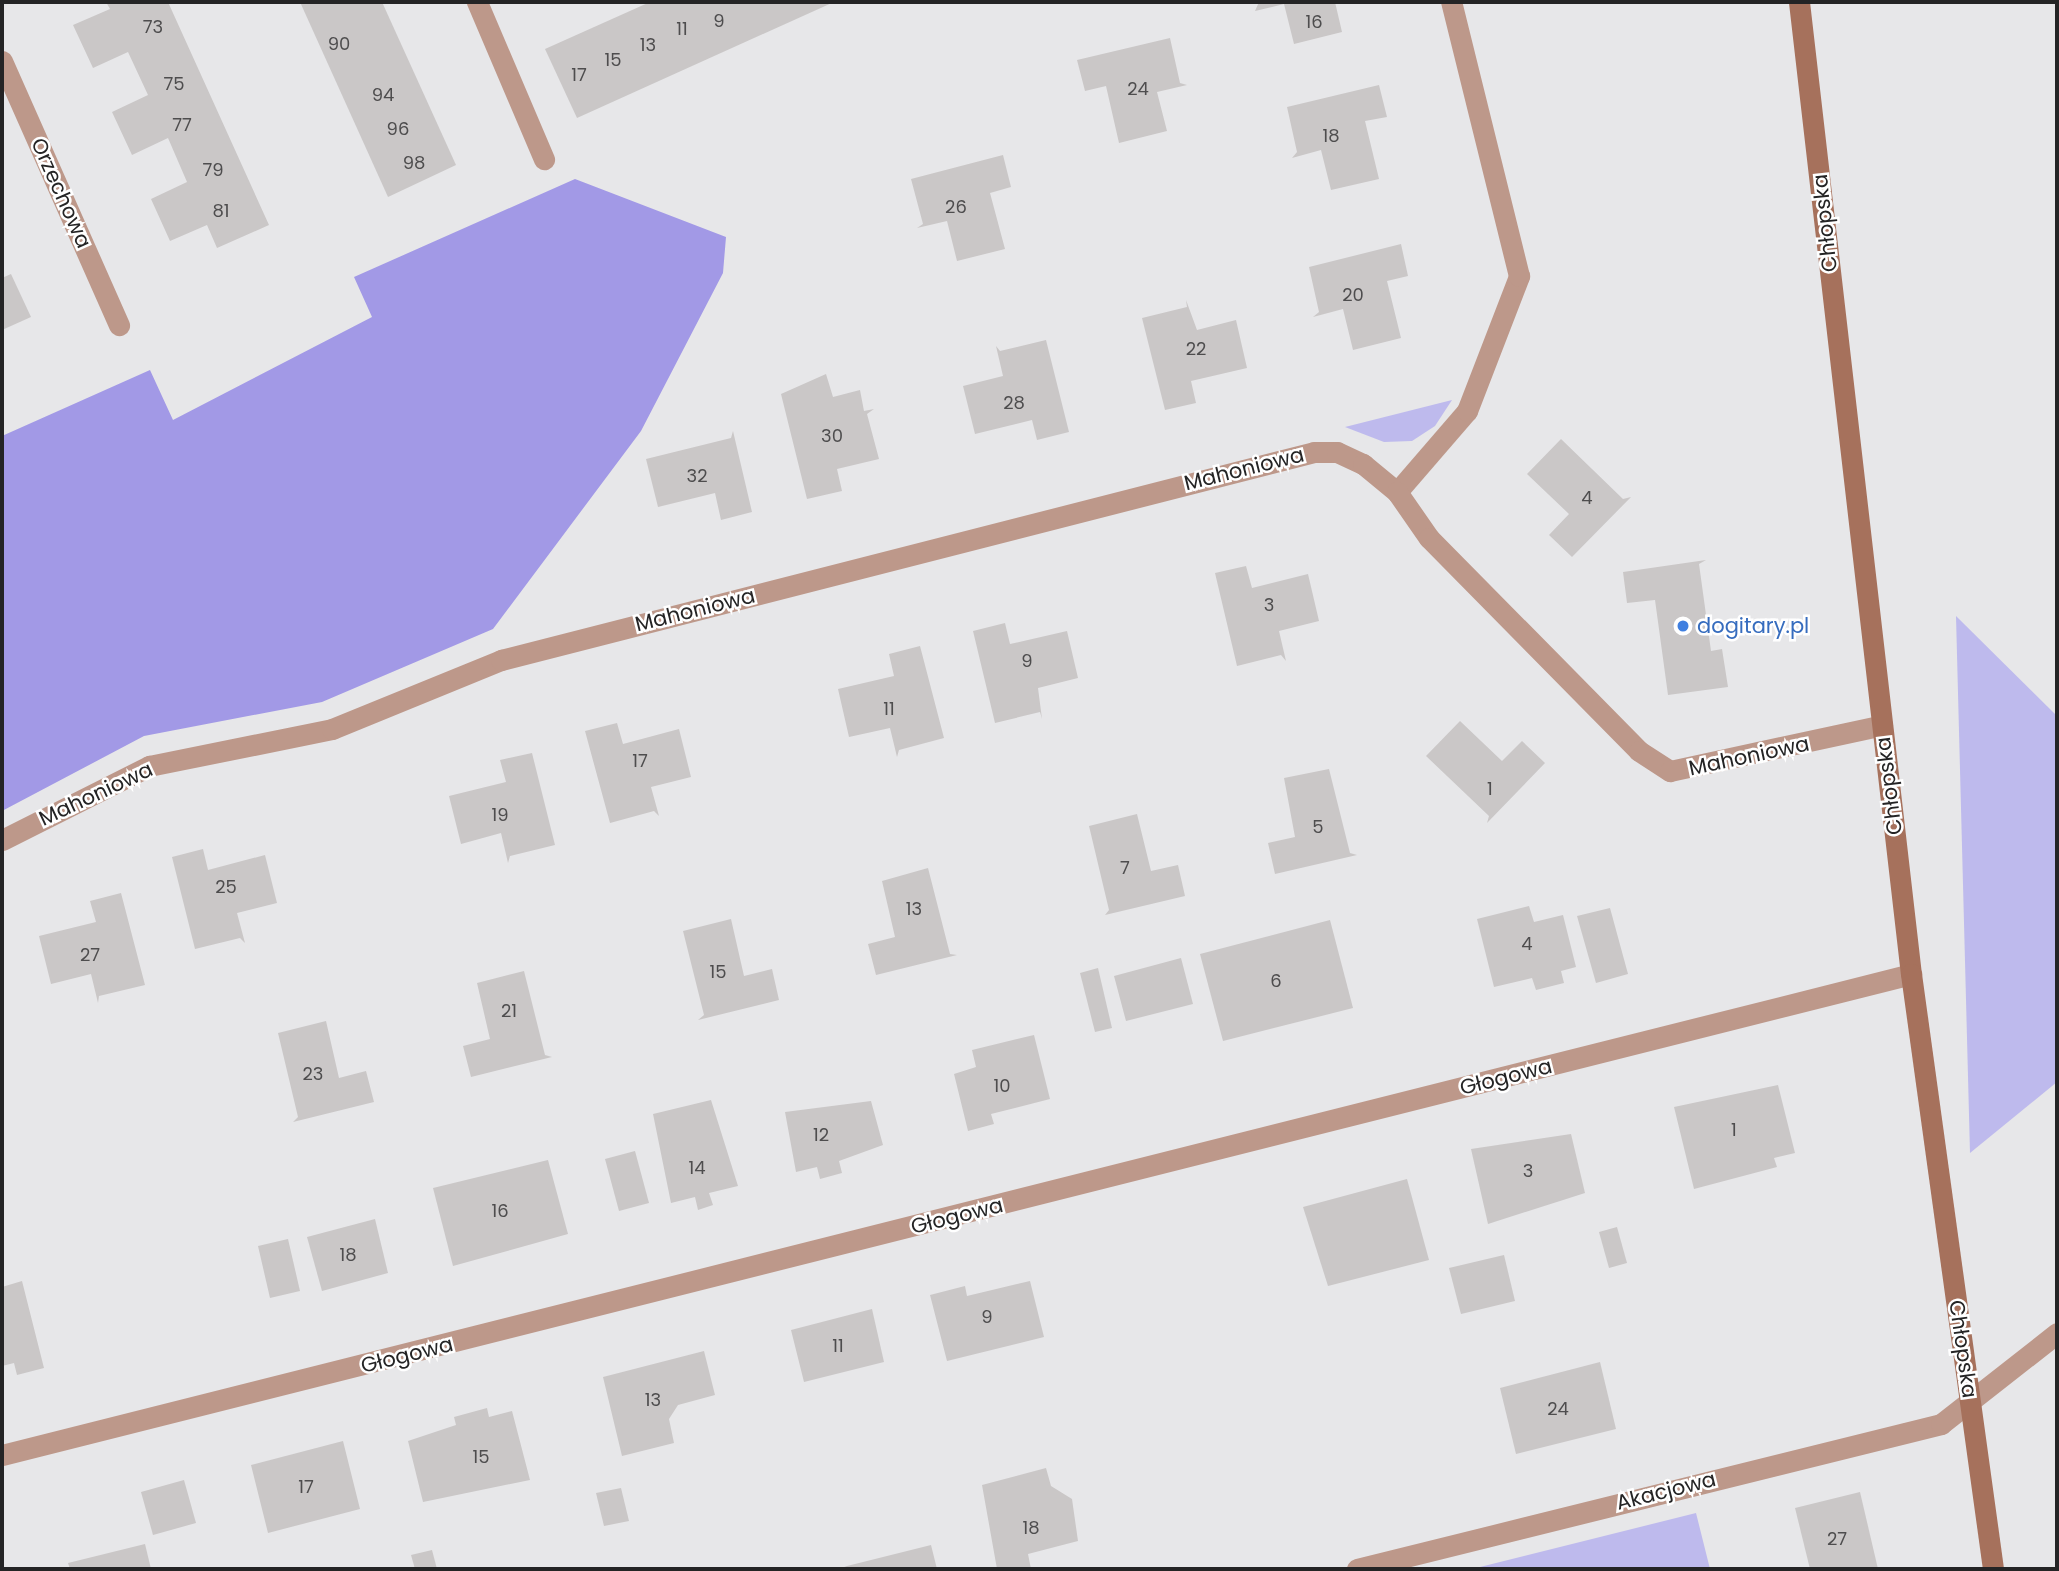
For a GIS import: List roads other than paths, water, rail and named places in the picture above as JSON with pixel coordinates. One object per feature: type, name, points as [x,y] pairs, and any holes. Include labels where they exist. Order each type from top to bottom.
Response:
[{"type":"street","points":[[477,2],[544,159]]},
{"type":"street","points":[[1397,492],[1467,411],[1519,276],[1451,2]]},
{"type":"street","name":"Chłopska","points":[[1799,2],[1911,974],[1993,1569]]},
{"type":"street","name":"Orzechowa","points":[[2,61],[119,325]]},
{"type":"street","name":"Mahoniowa","points":[[2,840],[149,766],[332,729],[501,660],[1135,496],[1337,452],[1397,492],[1429,538],[1610,722],[1670,771],[1882,726]]},
{"type":"street","name":"Głogowa","points":[[2,1455],[1911,974]]},
{"type":"street","name":"Akacjowa","points":[[1357,1569],[1941,1424],[1970,1404],[2057,1333]]},
{"type":"place","name":"dogitary.pl","points":[[1683,626]]}]
